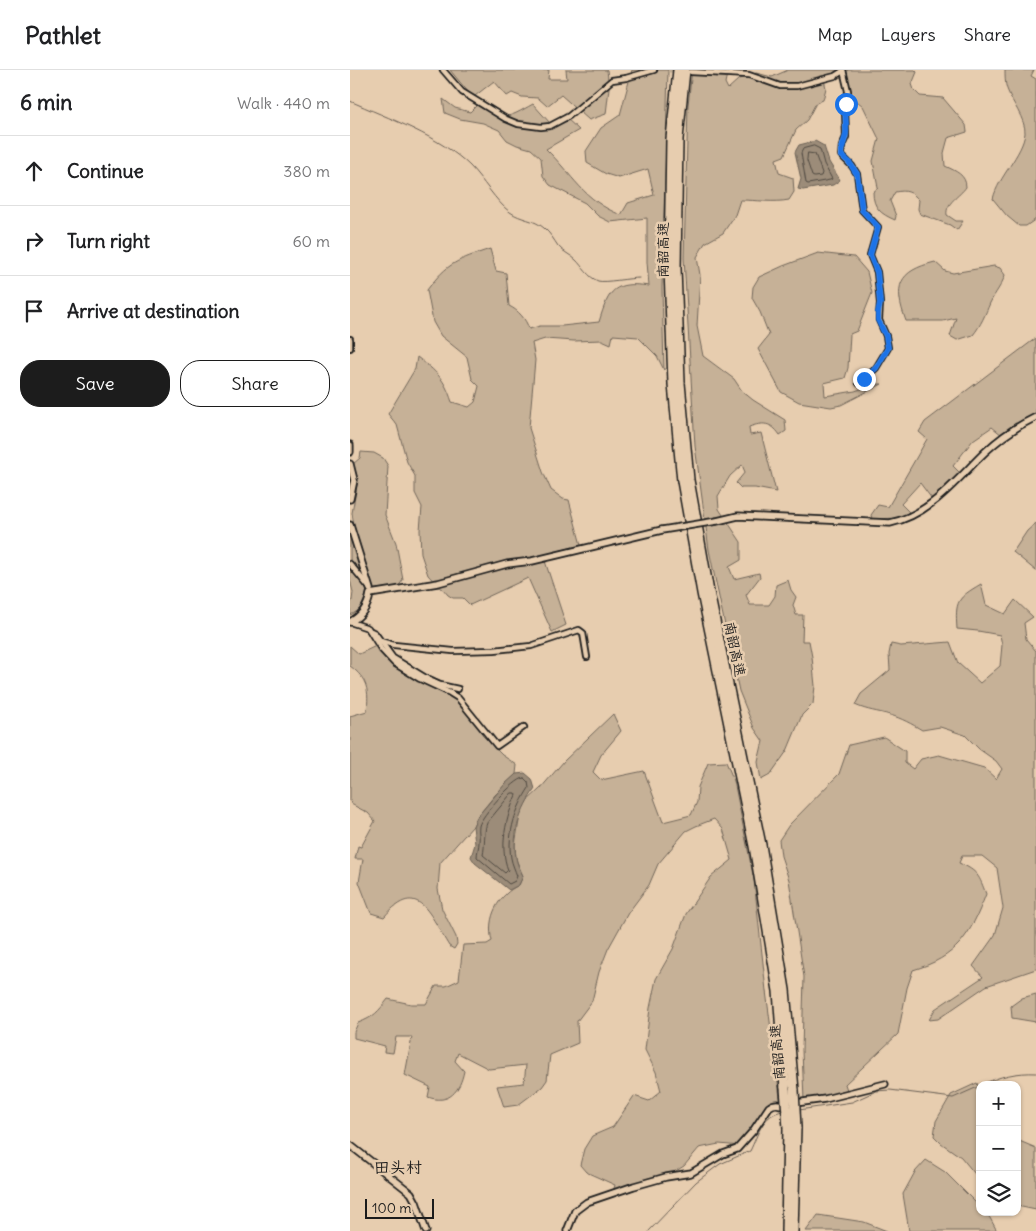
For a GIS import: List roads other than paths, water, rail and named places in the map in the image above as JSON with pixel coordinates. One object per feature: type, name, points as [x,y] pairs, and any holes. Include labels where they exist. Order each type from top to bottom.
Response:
[{"type":"highway","name":"南韶高速","points":[[678,70],[671,138],[669,268],[673,384],[682,481],[702,594],[754,846],[778,991],[790,1089]]},
{"type":"highway","name":"南韶高速","points":[[688,71],[678,139],[676,268],[680,383],[689,480],[709,592],[761,845],[785,990],[792,1128],[793,1231]]},
{"type":"highway","name":"南韶高速","points":[[786,1231],[792,1128]]},
{"type":"street","points":[[443,70],[462,92],[506,120],[541,128],[550,126],[569,116],[612,80],[654,70]]},
{"type":"street","points":[[688,71],[749,74],[780,86],[797,86],[835,76],[843,71],[848,91],[845,110],[846,137],[841,155],[849,162],[857,174],[862,210],[878,227],[870,255],[877,272],[880,303],[878,320],[886,336],[888,348],[876,368],[859,383]]},
{"type":"street","points":[[350,339],[350,348]]},
{"type":"street","points":[[370,592],[438,583],[507,564],[532,561],[662,530],[738,516],[890,523],[901,521],[947,491],[996,442],[1025,422],[1036,417]]},
{"type":"street","points":[[350,445],[350,452]]},
{"type":"street","points":[[350,464],[354,480],[350,499]]},
{"type":"street","points":[[350,525],[370,592],[369,603],[363,613],[350,622]]},
{"type":"street","points":[[350,564],[370,592]]},
{"type":"street","points":[[350,622],[368,628],[375,633],[393,658],[429,680],[440,685],[458,689]]},
{"type":"street","points":[[368,628],[381,649],[394,663],[420,679],[450,692],[458,698],[498,746],[524,727]]},
{"type":"street","points":[[380,641],[394,645],[453,651],[494,650],[531,646],[579,630],[583,633],[586,657]]},
{"type":"street","points":[[567,1231],[575,1211],[587,1202],[628,1188],[691,1173],[723,1154],[737,1149],[753,1131],[768,1107],[772,1104],[801,1103],[866,1090],[885,1084]]},
{"type":"street","points":[[350,1145],[411,1193],[426,1231]]},
{"type":"water","points":[[815,141],[824,146],[829,162],[840,180],[833,185],[803,190],[798,189],[801,179],[795,152],[799,145]]},
{"type":"water","points":[[525,773],[532,779],[535,789],[522,813],[515,839],[516,860],[523,876],[519,885],[509,890],[475,863],[471,857],[475,844],[473,826],[477,817],[505,784],[516,774]]},
{"type":"waterway","points":[[350,101],[429,137],[458,156],[475,171],[505,208],[514,215],[544,228],[558,246],[576,260],[594,279],[606,281],[639,278]]},
{"type":"waterway","points":[[991,1081],[1008,1075],[1036,1073]]},
{"type":"waterway","points":[[799,1110],[852,1102],[876,1091],[890,1090],[953,1098],[976,1088]]},
{"type":"waterway","points":[[649,1231],[696,1182],[720,1164],[750,1151],[765,1121],[770,1116],[783,1111]]},
{"type":"tunnel","points":[[668,70],[678,71]]},
{"type":"district","name":"田头村","points":[[398,1167]]}]
